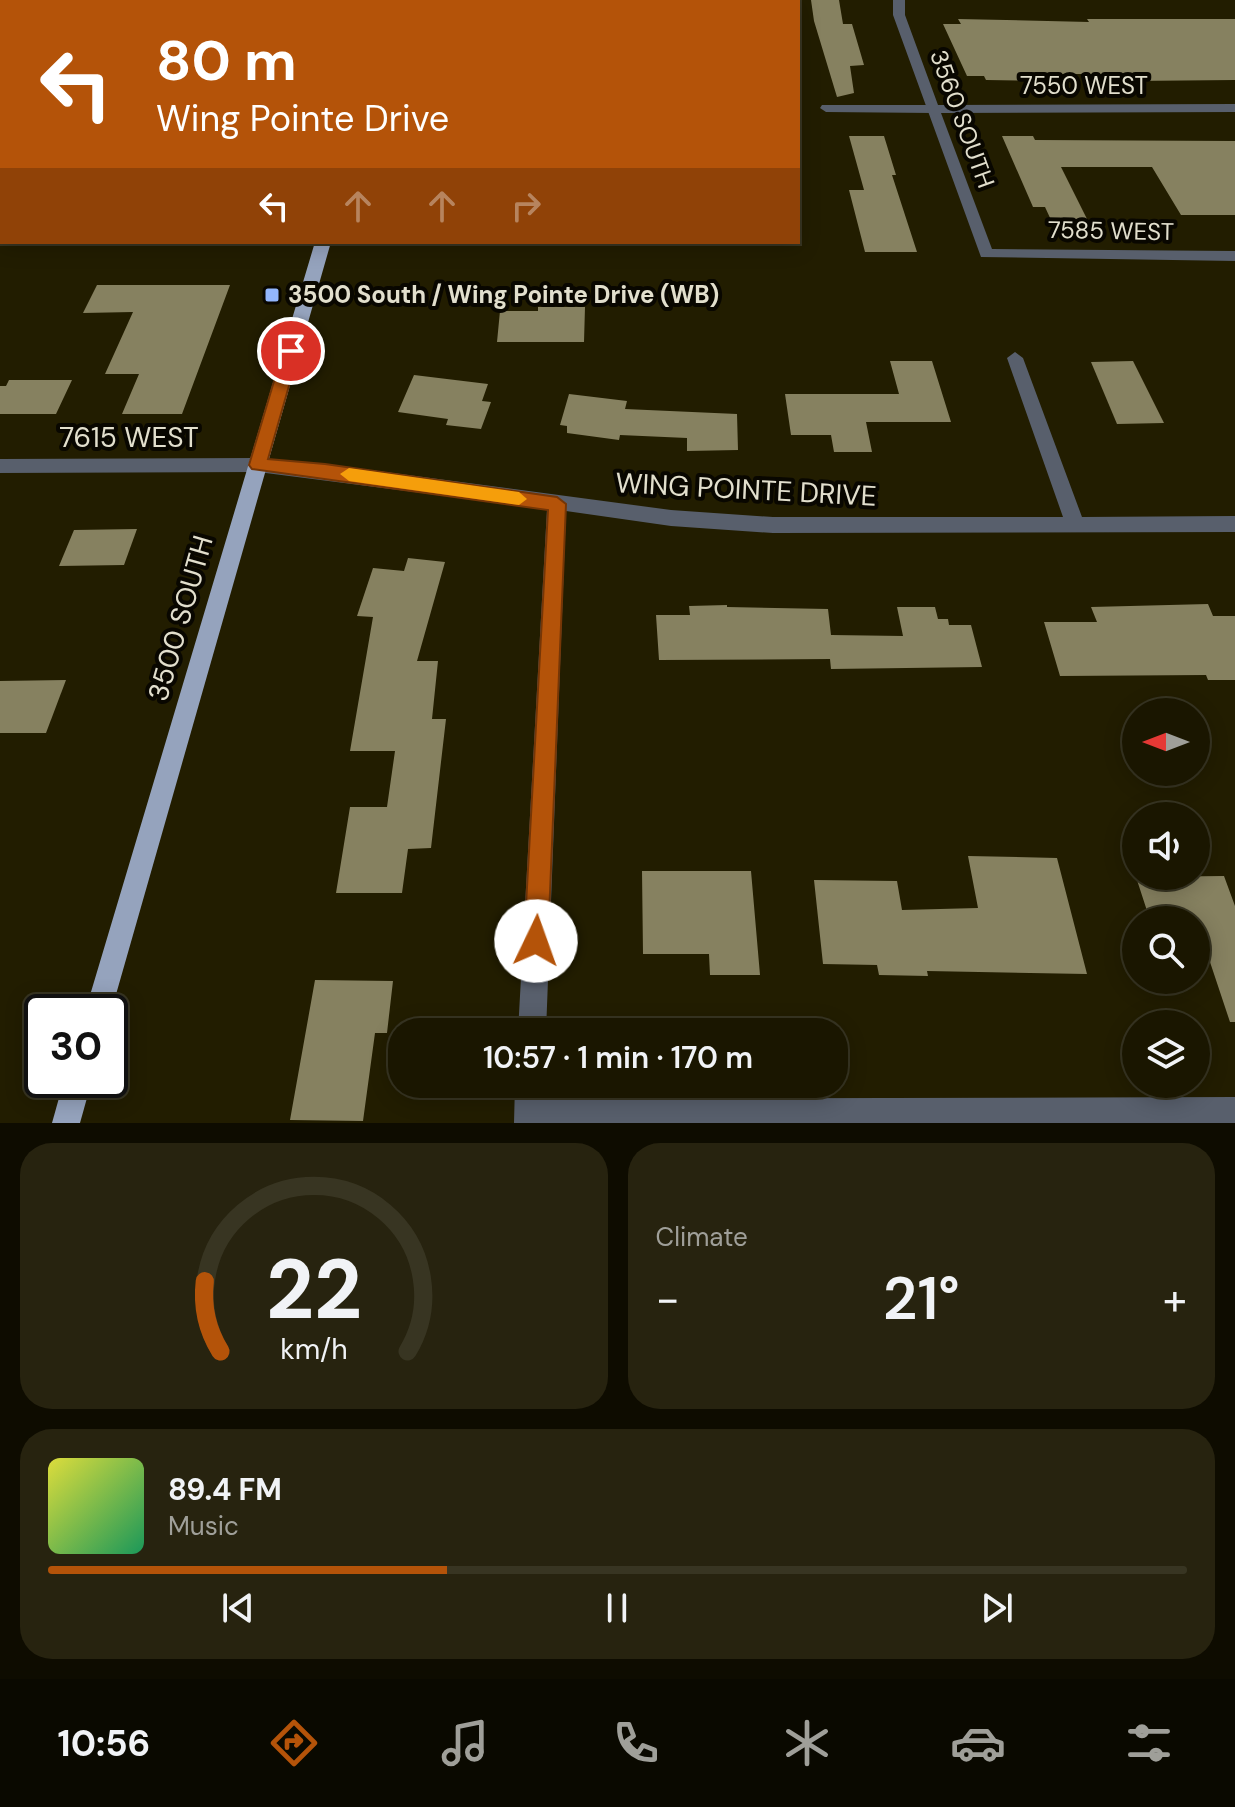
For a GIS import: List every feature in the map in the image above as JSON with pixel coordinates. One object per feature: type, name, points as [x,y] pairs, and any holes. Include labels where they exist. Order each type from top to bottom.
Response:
[{"type":"main road","name":"3500 SOUTH","points":[[103,994],[322,244]]},
{"type":"main road","points":[[66,1123],[73,1098]]},
{"type":"street","name":"3560 SOUTH","points":[[899,0],[899,15],[986,254]]},
{"type":"street","name":"7550 WEST","points":[[933,109],[1235,108]]},
{"type":"street","name":"7585 WEST","points":[[986,254],[1235,256]]},
{"type":"street","points":[[1015,358],[1075,524]]},
{"type":"street","name":"7615 WEST","points":[[0,466],[258,465]]},
{"type":"street","name":"WING POINTE DRIVE","points":[[258,465],[325,471],[671,518],[773,525],[1235,524]]},
{"type":"street","points":[[533,1018],[557,504]]},
{"type":"street","points":[[529,1098],[528,1118],[1235,1111]]},
{"type":"lane","points":[[826,108],[933,109]]},
{"type":"building","points":[[811,0],[839,0],[843,24],[852,24],[864,65],[850,66],[854,93],[837,97],[814,21]]},
{"type":"building","points":[[958,19],[1089,22],[1087,19],[1235,19],[1235,80],[1130,81],[1126,75],[1108,74],[1050,74],[1053,81],[986,80],[984,76],[967,76],[943,24],[961,24]]},
{"type":"building","points":[[849,136],[884,136],[896,175],[892,175],[917,252],[865,252],[849,190],[864,190]]},
{"type":"building","points":[[1002,136],[1033,136],[1035,140],[1235,141],[1235,215],[1181,215],[1152,167],[1061,167],[1087,219],[1051,220],[1045,207],[1033,207]]},
{"type":"building","points":[[97,285],[230,285],[182,414],[122,414],[139,374],[105,374],[133,312],[83,313]]},
{"type":"building","points":[[538,307],[585,307],[584,342],[497,342],[500,311],[538,311]]},
{"type":"building","points":[[890,361],[932,361],[951,422],[866,422],[872,452],[834,452],[831,435],[791,435],[785,394],[899,394]]},
{"type":"building","points":[[1133,361],[1164,423],[1117,424],[1091,362]]},
{"type":"building","points":[[414,375],[488,384],[482,401],[491,402],[481,429],[446,425],[448,419],[398,412]]},
{"type":"building","points":[[9,380],[72,380],[56,414],[0,414],[0,386],[6,386]]},
{"type":"building","points":[[569,394],[627,401],[625,409],[737,414],[738,450],[687,451],[687,438],[620,435],[619,440],[567,433],[567,426],[560,425]]},
{"type":"building","points":[[137,529],[124,565],[59,566],[74,530]]},
{"type":"building","points":[[408,558],[445,562],[417,661],[438,661],[432,719],[446,719],[431,848],[408,849],[402,893],[336,893],[350,807],[387,807],[395,751],[350,751],[373,617],[357,616],[373,568],[404,571]]},
{"type":"building","points":[[1208,604],[1213,616],[1235,616],[1235,680],[1208,680],[1206,675],[1060,676],[1044,622],[1097,622],[1091,607]]},
{"type":"building","points":[[689,606],[828,609],[831,635],[903,636],[897,607],[935,607],[938,619],[948,619],[949,625],[971,625],[982,667],[831,669],[830,659],[659,660],[656,615],[690,615]]},
{"type":"building","points":[[66,680],[46,733],[0,733],[0,681]]},
{"type":"building","points":[[968,856],[1057,858],[1087,974],[927,971],[928,976],[879,975],[877,965],[823,964],[814,880],[897,881],[902,910],[978,908]]},
{"type":"building","points":[[642,871],[751,871],[760,975],[710,975],[709,954],[643,954]]},
{"type":"building","points":[[1210,876],[1224,876],[1235,906],[1235,1022],[1230,1022],[1210,962],[1210,906],[1145,906],[1140,890],[1210,890]]},
{"type":"building","points":[[315,980],[393,981],[387,1033],[375,1033],[363,1121],[290,1120]]},
{"type":"slow traffic","points":[[349,474],[519,499]]},
{"type":"place","name":"3500 South / Wing Pointe Drive (WB)","points":[[272,295]]},
{"type":"route","points":[[291,351],[258,465],[325,471],[557,504],[536,941]]}]
